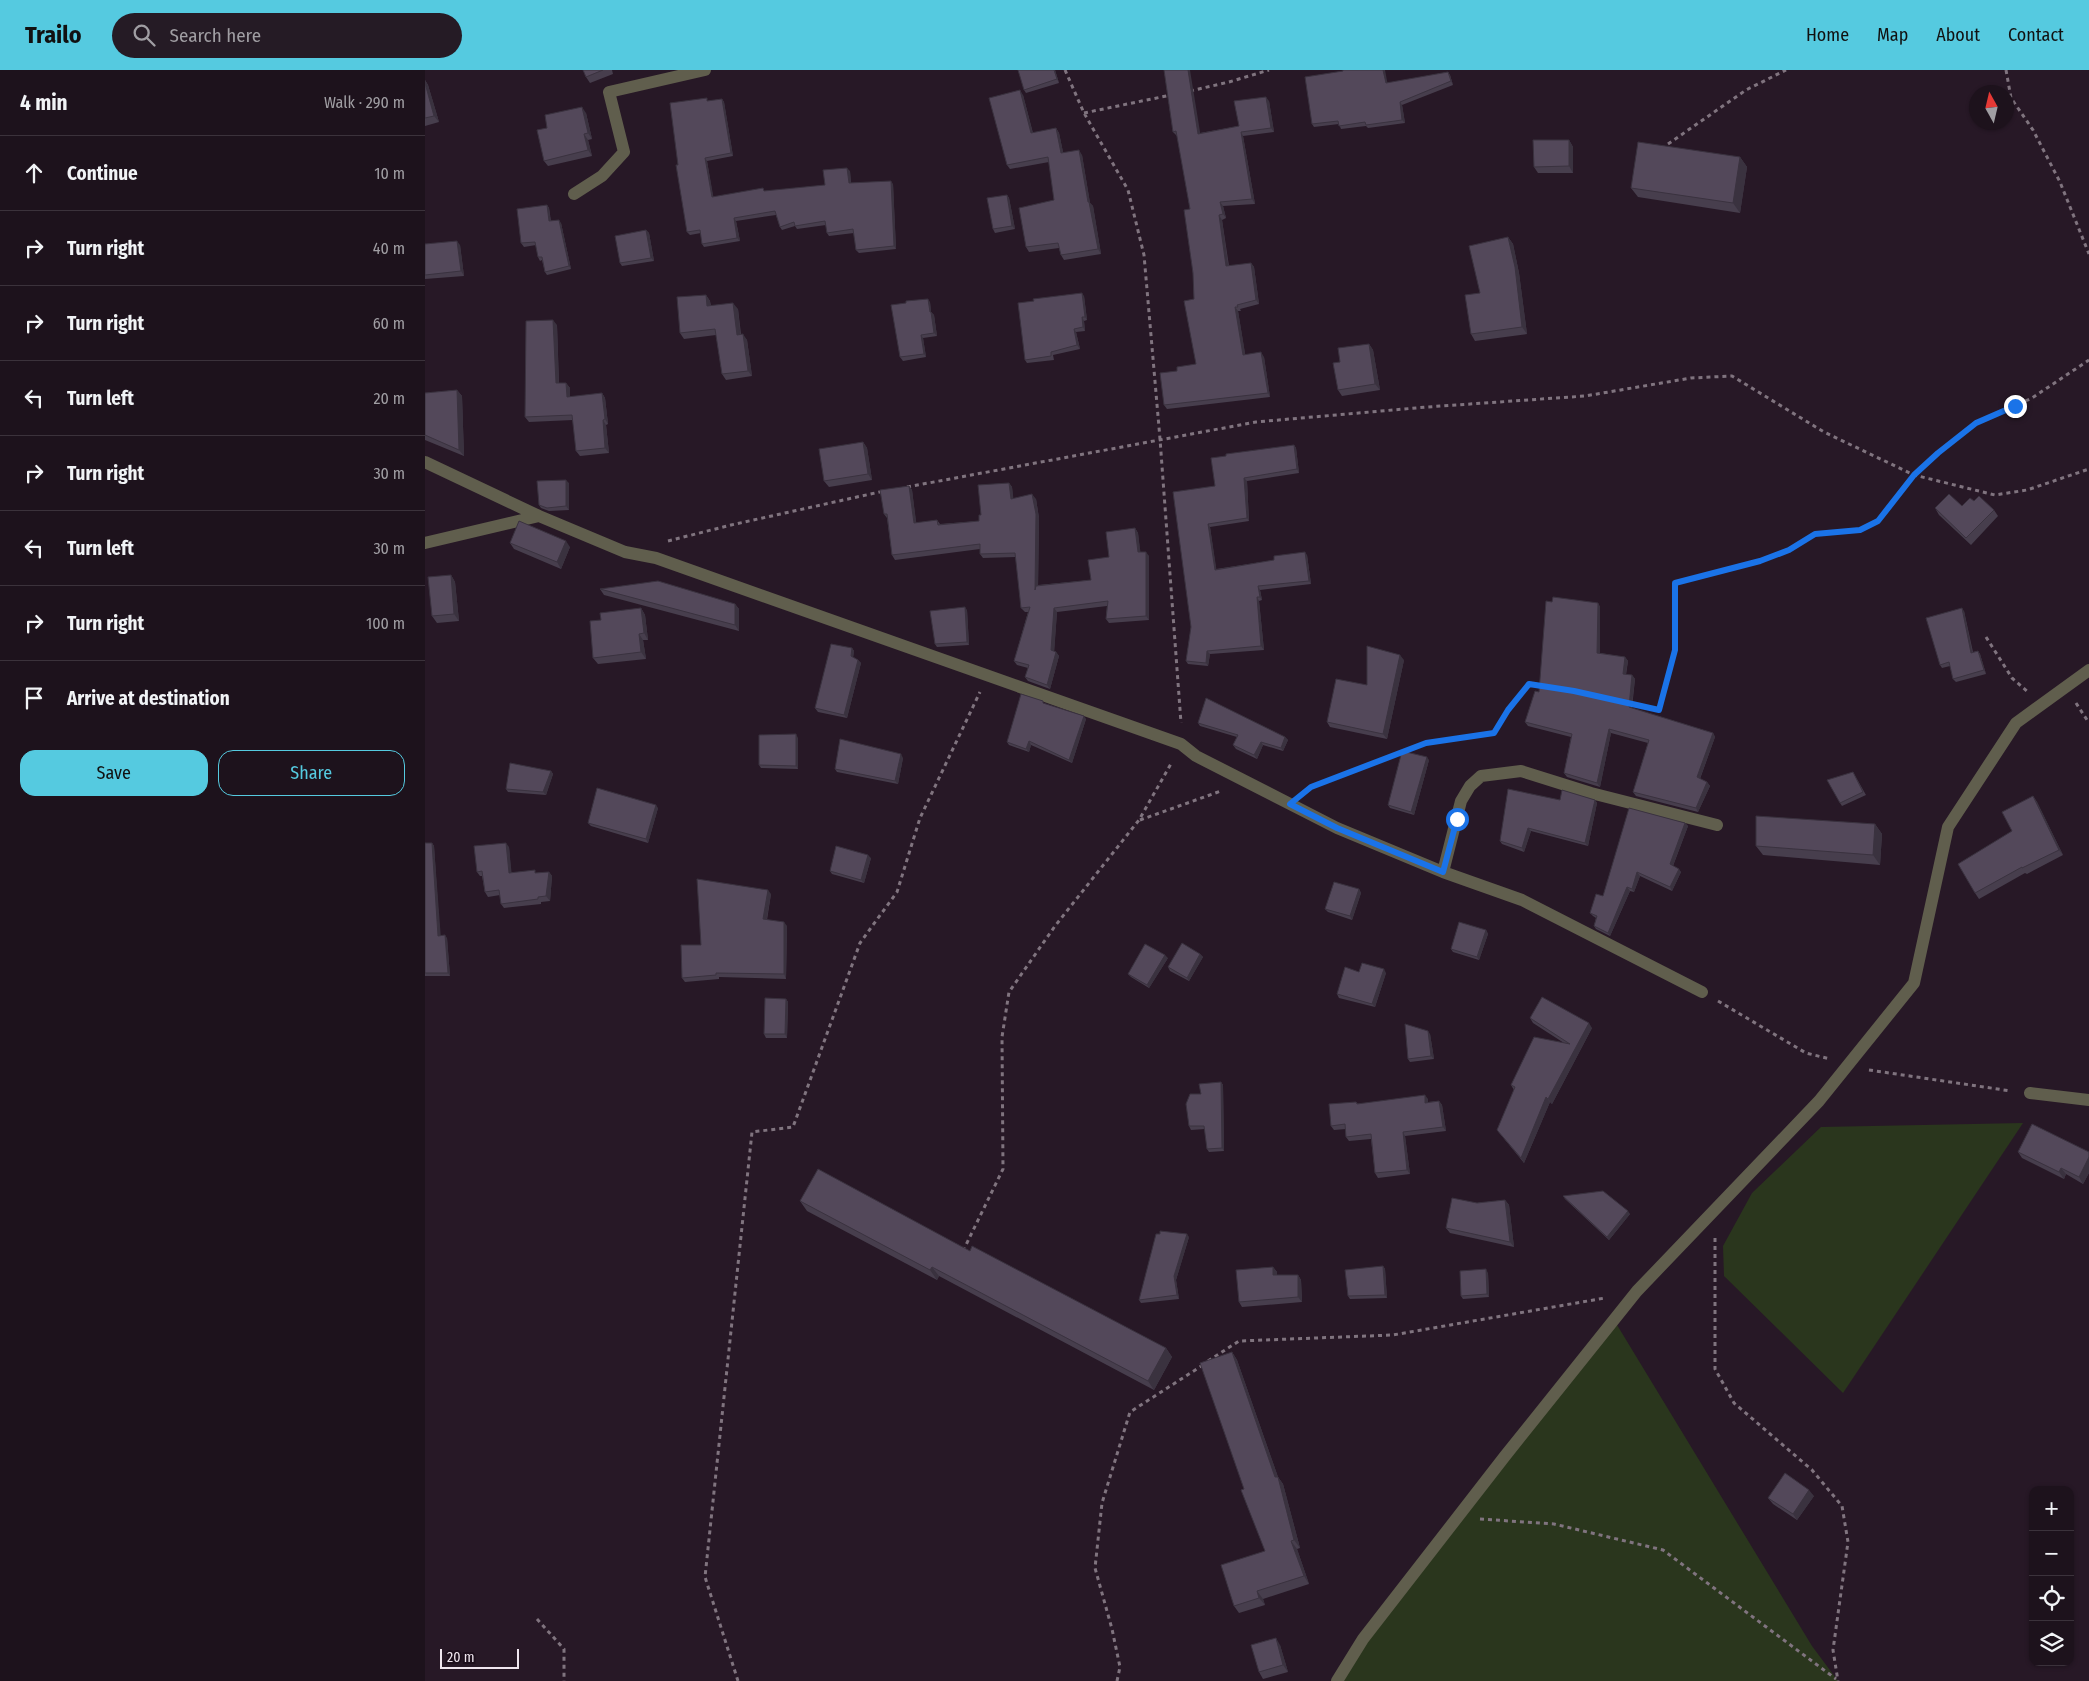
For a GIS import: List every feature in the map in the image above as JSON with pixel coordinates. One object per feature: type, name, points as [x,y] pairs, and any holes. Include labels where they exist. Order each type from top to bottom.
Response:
[{"type":"street","points":[[574,194],[601,176],[624,152],[609,92],[705,70]]},
{"type":"street","points":[[425,462],[539,516],[625,552],[656,558],[1181,744],[1196,756],[1337,828],[1443,872],[1523,900],[1702,992]]},
{"type":"street","points":[[425,543],[539,516]]},
{"type":"street","points":[[1337,1681],[1363,1639],[1637,1291],[1819,1100],[1914,983],[1948,827],[2017,722],[2089,670]]},
{"type":"street","points":[[1443,872],[1461,801],[1470,786],[1481,776],[1521,770],[1591,793],[1717,825]]},
{"type":"street","points":[[2029,1092],[2089,1100]]},
{"type":"path","points":[[959,1258],[1003,1169],[1002,1037],[1009,992],[1055,926],[1139,820],[1181,744],[1160,439],[1144,255],[1128,190],[1084,113],[1065,70]]},
{"type":"path","points":[[1183,92],[1229,82],[1269,70]]},
{"type":"path","points":[[1668,144],[1746,90],[1786,70]]},
{"type":"path","points":[[2006,70],[2011,98],[2033,130],[2060,182],[2089,254]]},
{"type":"path","points":[[1084,113],[1174,94]]},
{"type":"path","points":[[1621,702],[1659,710],[1675,650],[1675,583],[1760,561],[1789,550],[1815,534],[1860,530],[1878,521],[1914,475],[1976,423],[2032,398],[2089,360]]},
{"type":"path","points":[[898,488],[1256,422],[1585,396],[1691,378],[1731,376],[1824,432],[1914,475],[1995,494],[2027,490],[2089,469]]},
{"type":"path","points":[[660,543],[820,504],[888,490]]},
{"type":"path","points":[[1986,637],[2011,678],[2044,704]]},
{"type":"path","points":[[739,1681],[705,1578],[752,1132],[793,1127],[860,943],[897,892],[920,818],[989,676]]},
{"type":"path","points":[[1290,804],[1311,787],[1426,743],[1494,733],[1508,710],[1529,684],[1547,687]]},
{"type":"path","points":[[1139,820],[1248,782]]},
{"type":"path","points":[[1714,1211],[1715,1369],[1734,1403],[1812,1470],[1842,1506],[1848,1542],[1833,1650],[1837,1680]]},
{"type":"path","points":[[1117,1681],[1120,1667],[1112,1629],[1095,1568],[1102,1503],[1130,1412],[1239,1341],[1393,1335],[1637,1291]]},
{"type":"path","points":[[1457,1518],[1554,1524],[1663,1550],[1837,1680]]},
{"type":"path","points":[[537,1619],[564,1649],[564,1681]]},
{"type":"green space","points":[[2023,1123],[1843,1393],[1724,1276],[1723,1246],[1752,1193],[1821,1127]]},
{"type":"green space","points":[[1614,1320],[1812,1646],[1838,1681],[1337,1681]]},
{"type":"building","points":[[583,70],[603,70],[586,77]]},
{"type":"building","points":[[1018,70],[1054,70],[1057,79],[1024,90]]},
{"type":"building","points":[[1164,70],[1188,70],[1198,134],[1239,126],[1234,101],[1266,97],[1271,128],[1241,132],[1252,199],[1220,202],[1223,214],[1219,215],[1226,266],[1251,263],[1256,300],[1235,307],[1243,355],[1261,352],[1268,393],[1164,405],[1160,373],[1177,371],[1177,367],[1196,364],[1184,301],[1194,299],[1193,273],[1184,210],[1190,209],[1176,131],[1173,132]]},
{"type":"building","points":[[1343,70],[1383,70],[1386,83],[1448,72],[1451,81],[1400,102],[1402,120],[1366,125],[1365,122],[1339,126],[1338,121],[1312,124],[1305,77]]},
{"type":"building","points":[[425,83],[434,116],[425,118]]},
{"type":"building","points":[[1020,90],[1031,133],[1056,128],[1061,153],[1079,150],[1098,249],[1061,255],[1058,243],[1026,247],[1019,208],[1054,200],[1048,157],[1007,165],[989,98]]},
{"type":"building","points":[[707,98],[707,101],[722,99],[731,153],[705,158],[712,197],[763,188],[764,191],[825,185],[823,170],[847,168],[849,183],[891,181],[894,246],[856,250],[853,229],[827,233],[825,221],[795,226],[794,222],[780,227],[775,211],[734,218],[737,238],[702,244],[700,230],[687,232],[676,165],[678,165],[670,103]]},
{"type":"building","points":[[582,107],[588,133],[584,134],[588,150],[544,161],[537,130],[547,128],[545,115]]},
{"type":"building","points":[[1533,140],[1569,140],[1569,166],[1534,167]]},
{"type":"building","points":[[1638,142],[1740,157],[1733,203],[1631,188]]},
{"type":"building","points":[[1007,195],[1012,226],[993,229],[987,198]]},
{"type":"building","points":[[547,205],[549,221],[559,220],[569,266],[545,272],[542,257],[538,257],[535,242],[521,243],[517,209]]},
{"type":"building","points":[[646,230],[651,258],[620,263],[615,236]]},
{"type":"building","points":[[1508,237],[1515,267],[1522,327],[1471,334],[1465,295],[1480,293],[1469,246]]},
{"type":"building","points":[[457,241],[461,271],[425,275],[425,244]]},
{"type":"building","points":[[1082,293],[1085,317],[1082,317],[1083,327],[1074,329],[1077,345],[1051,352],[1051,356],[1025,360],[1018,303],[1034,301],[1033,299]]},
{"type":"building","points":[[706,295],[707,306],[733,303],[737,335],[743,334],[748,371],[722,374],[715,329],[680,333],[677,297]]},
{"type":"building","points":[[928,299],[934,333],[921,335],[924,354],[900,357],[891,305],[906,303],[906,301]]},
{"type":"building","points":[[553,320],[556,383],[566,383],[567,397],[602,393],[605,419],[603,420],[605,448],[576,451],[572,415],[525,417],[526,321]]},
{"type":"building","points":[[1369,344],[1375,384],[1338,390],[1333,363],[1340,362],[1338,348]]},
{"type":"building","points":[[457,390],[459,450],[425,435],[425,393]]},
{"type":"building","points":[[863,442],[868,474],[824,481],[819,449]]},
{"type":"building","points":[[1294,445],[1297,469],[1244,478],[1247,518],[1208,524],[1215,570],[1274,560],[1274,556],[1305,552],[1309,581],[1258,586],[1260,597],[1257,597],[1261,646],[1207,651],[1206,663],[1186,661],[1191,627],[1173,492],[1215,486],[1211,458],[1226,456],[1226,454]]},
{"type":"building","points":[[566,480],[566,506],[547,508],[539,505],[537,481]]},
{"type":"building","points":[[1009,483],[1011,499],[1032,494],[1036,514],[1035,590],[1036,586],[1091,580],[1088,560],[1109,557],[1106,532],[1135,528],[1138,552],[1146,552],[1146,616],[1106,619],[1108,601],[1054,608],[1051,650],[1056,652],[1047,685],[1025,677],[1029,665],[1014,661],[1030,607],[1021,608],[1015,553],[980,554],[980,544],[892,555],[887,514],[884,514],[880,490],[909,486],[914,523],[937,520],[938,525],[979,521],[979,515],[981,515],[978,485]]},
{"type":"building","points":[[1949,494],[1962,506],[1970,498],[1974,501],[1979,496],[1994,510],[1966,538],[1935,508]]},
{"type":"building","points":[[519,521],[566,541],[557,562],[510,543]]},
{"type":"building","points":[[451,575],[454,614],[432,616],[428,577]]},
{"type":"building","points":[[658,581],[735,604],[735,625],[600,589]]},
{"type":"building","points":[[1553,597],[1598,603],[1597,653],[1625,657],[1623,674],[1632,675],[1629,707],[1713,733],[1697,777],[1707,782],[1696,808],[1633,792],[1649,740],[1609,729],[1597,783],[1564,773],[1572,734],[1525,722],[1535,691],[1539,692],[1546,601],[1552,602]]},
{"type":"building","points":[[965,607],[967,642],[935,644],[930,611]]},
{"type":"building","points":[[641,608],[644,633],[639,634],[641,652],[593,658],[590,621],[601,620],[600,613]]},
{"type":"building","points":[[1962,608],[1971,653],[1978,651],[1984,670],[1953,679],[1949,662],[1940,665],[1926,618]]},
{"type":"building","points":[[831,644],[852,648],[851,656],[858,660],[844,715],[815,708]]},
{"type":"building","points":[[1367,646],[1400,655],[1383,734],[1327,722],[1336,679],[1367,685]]},
{"type":"building","points":[[1021,694],[1084,716],[1069,760],[1029,741],[1026,749],[1007,742]]},
{"type":"building","points":[[1206,698],[1285,737],[1281,748],[1261,742],[1254,755],[1233,745],[1238,735],[1198,723]]},
{"type":"building","points":[[796,734],[796,766],[759,765],[759,735]]},
{"type":"building","points":[[840,739],[901,754],[895,781],[835,769]]},
{"type":"building","points":[[1402,751],[1427,757],[1411,812],[1388,805]]},
{"type":"building","points":[[510,763],[551,771],[543,792],[506,789]]},
{"type":"building","points":[[1853,772],[1863,792],[1840,803],[1827,780]]},
{"type":"building","points":[[597,788],[656,805],[646,839],[588,823]]},
{"type":"building","points":[[1508,789],[1560,800],[1562,790],[1595,800],[1585,843],[1528,828],[1522,848],[1500,841]]},
{"type":"building","points":[[2033,796],[2059,850],[2022,867],[1975,893],[1958,864],[2012,831],[2002,812]]},
{"type":"building","points":[[1629,808],[1685,823],[1670,864],[1679,869],[1670,887],[1637,872],[1632,889],[1627,887],[1608,933],[1594,926],[1597,916],[1590,913],[1596,894],[1603,896]]},
{"type":"building","points":[[1756,816],[1875,824],[1873,855],[1756,846]]},
{"type":"building","points":[[425,843],[432,843],[438,936],[445,935],[448,973],[425,973]]},
{"type":"building","points":[[506,843],[509,873],[535,870],[535,873],[549,872],[546,896],[538,897],[538,899],[501,904],[499,890],[485,892],[482,871],[477,872],[474,846]]},
{"type":"building","points":[[836,846],[868,855],[861,880],[830,871]]},
{"type":"building","points":[[697,879],[768,890],[763,919],[784,922],[784,974],[716,973],[716,975],[682,978],[681,945],[701,945]]},
{"type":"building","points":[[1334,882],[1359,889],[1350,916],[1325,909]]},
{"type":"building","points":[[1459,922],[1486,930],[1477,957],[1451,949]]},
{"type":"building","points":[[1182,943],[1200,954],[1187,978],[1168,967]]},
{"type":"building","points":[[1145,944],[1165,955],[1147,985],[1128,974]]},
{"type":"building","points":[[1362,963],[1384,969],[1372,1004],[1337,994],[1345,967],[1359,972]]},
{"type":"building","points":[[1542,997],[1589,1023],[1548,1099],[1546,1097],[1521,1158],[1497,1130],[1515,1087],[1511,1085],[1534,1037],[1570,1044],[1530,1018]]},
{"type":"building","points":[[765,998],[786,999],[785,1034],[764,1034]]},
{"type":"building","points":[[1405,1024],[1428,1031],[1431,1056],[1408,1059]]},
{"type":"building","points":[[1221,1082],[1222,1148],[1207,1149],[1204,1126],[1189,1126],[1186,1104],[1190,1094],[1201,1094],[1199,1084]]},
{"type":"building","points":[[1425,1095],[1425,1103],[1439,1101],[1443,1127],[1403,1132],[1407,1170],[1375,1173],[1371,1134],[1346,1137],[1345,1124],[1331,1126],[1329,1104],[1356,1102],[1357,1104]]},
{"type":"building","points":[[2032,1124],[2089,1152],[2089,1157],[2079,1177],[2061,1168],[2059,1172],[2018,1152]]},
{"type":"building","points":[[818,1169],[970,1251],[972,1246],[1166,1348],[1148,1381],[932,1267],[930,1270],[800,1201]]},
{"type":"building","points":[[1603,1191],[1628,1211],[1607,1237],[1563,1196]]},
{"type":"building","points":[[1452,1198],[1477,1203],[1505,1200],[1510,1242],[1446,1228]]},
{"type":"building","points":[[1160,1231],[1187,1234],[1174,1276],[1177,1295],[1139,1300],[1156,1234],[1160,1234]]},
{"type":"building","points":[[1383,1266],[1385,1295],[1348,1296],[1345,1270]]},
{"type":"building","points":[[1273,1267],[1273,1275],[1298,1275],[1298,1297],[1239,1302],[1236,1270]]},
{"type":"building","points":[[1486,1269],[1487,1294],[1461,1296],[1460,1271]]},
{"type":"building","points":[[1232,1352],[1275,1477],[1278,1477],[1294,1540],[1291,1541],[1304,1576],[1257,1591],[1259,1598],[1234,1606],[1221,1565],[1265,1551],[1241,1490],[1244,1489],[1200,1363]]},
{"type":"building","points":[[1785,1473],[1809,1490],[1793,1514],[1768,1498]]},
{"type":"building","points":[[1276,1638],[1283,1665],[1259,1672],[1251,1645]]},
{"type":"route","points":[[1457,819],[1443,872],[1337,828],[1290,804],[1311,787],[1426,743],[1494,733],[1508,710],[1529,684],[1574,691],[1659,710],[1675,650],[1675,583],[1760,561],[1789,550],[1815,534],[1860,530],[1878,521],[1914,475],[1938,453],[1976,423],[2015,406]]}]
